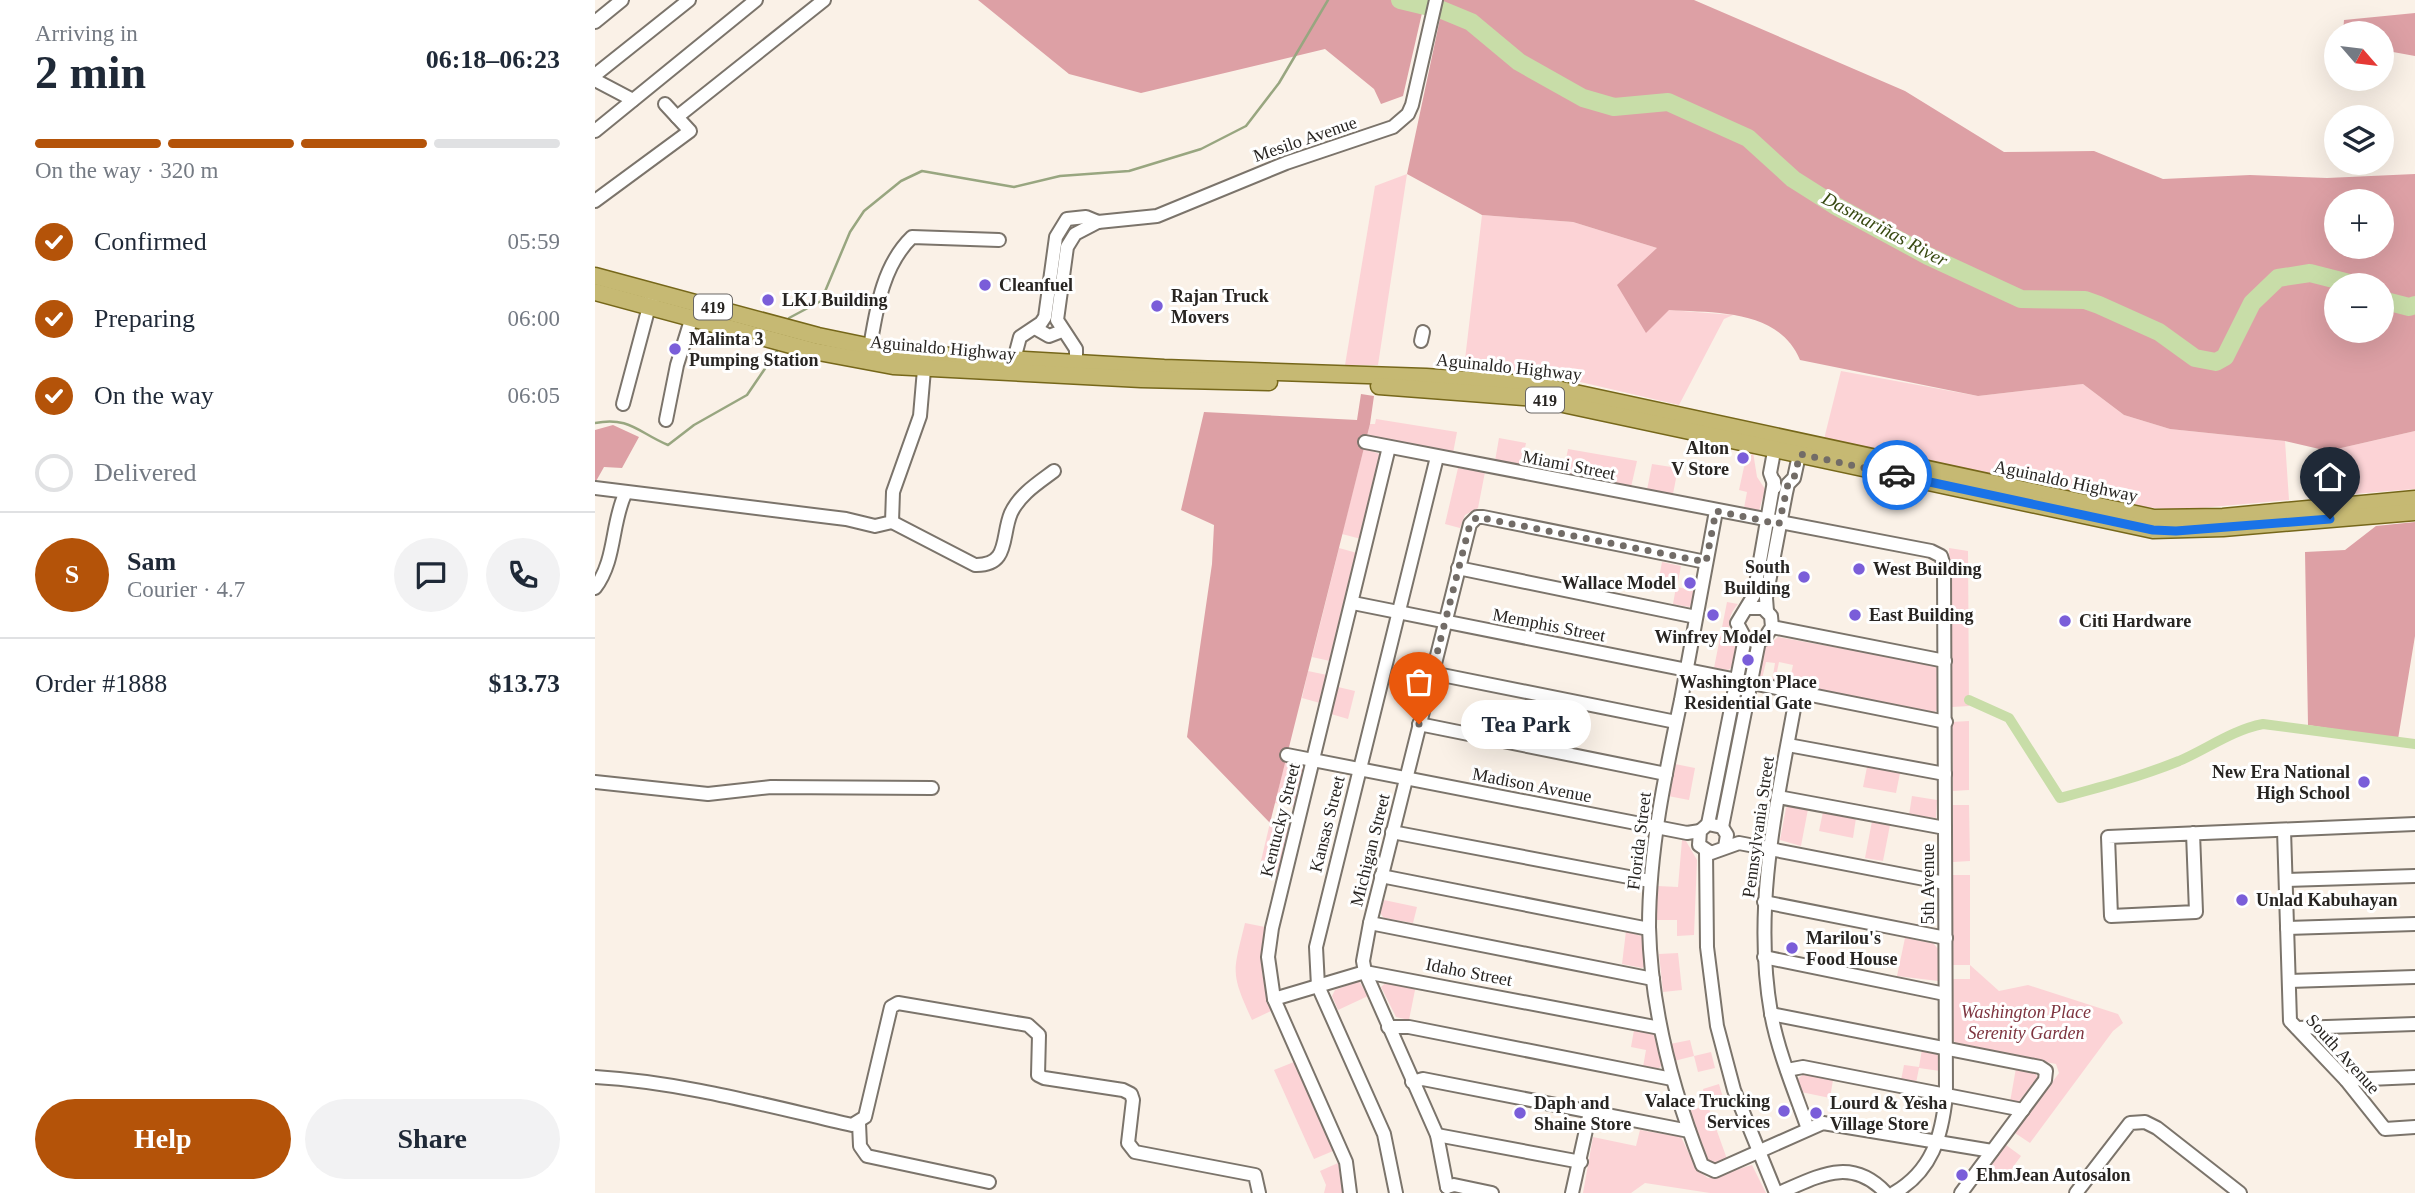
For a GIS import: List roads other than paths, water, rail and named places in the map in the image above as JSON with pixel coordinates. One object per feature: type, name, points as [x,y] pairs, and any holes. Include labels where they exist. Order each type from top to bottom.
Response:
[{"type":"main road","name":"Aguinaldo Highway","points":[[595,276],[692,317],[869,355],[924,362],[1012,367],[1425,383],[1535,398],[1801,448],[2053,504],[2113,523],[2176,531],[2415,512]]},
{"type":"main road","name":"Aguinaldo Highway","points":[[595,292],[651,298],[869,355]]},
{"type":"main road","name":"Aguinaldo Highway","points":[[2053,504],[2179,520],[2415,499]]},
{"type":"street","points":[[595,22],[622,0]]},
{"type":"street","points":[[633,100],[595,78],[689,0]]},
{"type":"street","points":[[595,131],[756,0]]},
{"type":"street","points":[[677,117],[824,0]]},
{"type":"street","name":"Mesilo Avenue","points":[[1012,367],[1020,337],[1035,328],[1054,300],[1071,238],[1098,222],[1157,216],[1286,163],[1393,127],[1408,114],[1436,0]]},
{"type":"street","points":[[595,201],[690,131],[665,104]]},
{"type":"street","points":[[869,355],[877,310],[890,268],[898,253],[912,237],[999,240]]},
{"type":"street","points":[[623,404],[651,298]]},
{"type":"street","name":"Mesilo Avenue","points":[[1054,300],[1062,331],[1073,340],[1076,370]]},
{"type":"street","points":[[666,420],[677,365],[692,317]]},
{"type":"street","points":[[1035,328],[1049,335],[1062,331]]},
{"type":"street","points":[[892,522],[893,492],[921,416],[924,362]]},
{"type":"street","name":"Miami Street","points":[[1365,442],[1773,523],[1931,551],[1941,556]]},
{"type":"street","points":[[1776,443],[1770,473],[1774,491],[1773,523],[1766,598],[1772,627],[1768,636],[1759,641],[1744,681],[1698,832],[1717,846],[1739,843],[1945,883]]},
{"type":"street","name":"Kentucky Street","points":[[1350,1193],[1346,1163],[1274,999],[1269,972],[1272,928],[1389,447]]},
{"type":"street","points":[[1774,491],[1794,478],[1801,448]]},
{"type":"street","name":"Kansas Street","points":[[1396,1193],[1384,1135],[1318,986],[1315,962],[1321,923],[1437,457]]},
{"type":"street","points":[[595,488],[625,494],[705,500],[846,519],[875,526],[892,522],[975,565],[987,565],[996,560],[1005,541],[1011,513],[1028,489],[1055,471]]},
{"type":"street","points":[[1788,484],[1773,523],[1754,595],[1737,623],[1745,638],[1744,681],[1717,846],[1707,947],[1717,1026],[1734,1090],[1757,1152],[1778,1193],[1842,1171],[1869,1177],[1886,1193]]},
{"type":"street","points":[[595,588],[608,564],[619,507],[625,494]]},
{"type":"street","name":"Florida Street","points":[[1716,511],[1655,827],[1649,929],[1660,1027],[1672,1079],[1702,1165],[1715,1171],[1757,1152]]},
{"type":"street","name":"Michigan Street","points":[[1443,1190],[1437,1135],[1388,1027],[1363,961],[1381,876],[1470,524],[1477,517],[1706,562]]},
{"type":"street","name":"5th Avenue","points":[[1893,1193],[1918,1174],[1939,1142],[1946,1095],[1946,722],[1944,566],[1941,556]]},
{"type":"street","points":[[1458,568],[1696,617]]},
{"type":"street","name":"Memphis Street","points":[[1353,603],[1946,722]]},
{"type":"street","points":[[1747,608],[1757,606],[1767,611]]},
{"type":"street","points":[[1772,627],[1945,661]]},
{"type":"street","points":[[1745,638],[1759,641]]},
{"type":"street","points":[[1432,673],[1676,722]]},
{"type":"street","name":"Pennsylvania Street","points":[[1797,692],[1769,849],[1764,902],[1764,957],[1771,1014],[1808,1129]]},
{"type":"street","points":[[1419,724],[1666,774]]},
{"type":"street","points":[[1788,745],[1945,774]]},
{"type":"street","name":"Madison Avenue","points":[[1287,755],[1655,827],[1698,832],[1717,846]]},
{"type":"street","points":[[595,782],[708,794],[771,788],[932,788]]},
{"type":"street","points":[[1778,797],[1945,828]]},
{"type":"street","points":[[2193,833],[2196,912],[2111,916],[2108,837],[2193,833],[2284,830],[2415,824]]},
{"type":"street","name":"South Avenue","points":[[2284,830],[2290,1021],[2346,1080],[2385,1129],[2415,1127]]},
{"type":"street","points":[[1392,832],[1650,881]]},
{"type":"street","points":[[1381,876],[1649,929]]},
{"type":"street","points":[[2286,880],[2415,876]]},
{"type":"street","points":[[1764,902],[1946,938]]},
{"type":"street","points":[[1370,923],[1653,979]]},
{"type":"street","points":[[2287,928],[2415,923]]},
{"type":"street","points":[[1764,957],[1945,994]]},
{"type":"street","name":"Idaho Street","points":[[1274,999],[1365,972],[1660,1027]]},
{"type":"street","points":[[2289,981],[2415,977]]},
{"type":"street","points":[[595,1077],[627,1079],[852,1125],[865,1118],[891,1007],[898,1003],[1009,1021],[1028,1025],[1039,1035],[1036,1070],[1044,1078],[1123,1090],[1131,1094],[1133,1100],[1128,1143],[1135,1152],[1243,1171],[1255,1175],[1259,1183],[1259,1193]]},
{"type":"street","points":[[1771,1014],[2040,1066],[2047,1073],[1961,1193]]},
{"type":"street","points":[[2297,1028],[2415,1024]]},
{"type":"street","points":[[1388,1027],[1409,1027],[1672,1079]]},
{"type":"street","points":[[1787,1070],[1803,1067],[2023,1110]]},
{"type":"street","points":[[2346,1080],[2415,1077]]},
{"type":"street","points":[[1412,1083],[1423,1079],[1689,1131]]},
{"type":"street","points":[[1572,1193],[1590,1112]]},
{"type":"street","points":[[2076,1193],[2130,1123],[2145,1122],[2157,1128],[2240,1193]]},
{"type":"street","points":[[859,1123],[860,1146],[867,1156],[989,1182]]},
{"type":"street","points":[[1757,1152],[1808,1129],[1833,1123],[1992,1152]]},
{"type":"street","points":[[1437,1135],[1581,1162]]},
{"type":"street","points":[[1443,1190],[1454,1185],[1492,1193]]},
{"type":"waterway","points":[[789,318],[821,301],[850,232],[864,211],[901,181],[922,171],[1014,187],[1060,176],[1129,171],[1201,149],[1246,126],[1279,83],[1328,0]]},
{"type":"waterway","name":"Dasmariñas River","points":[[1400,0],[1442,10],[1471,22],[1519,62],[1583,98],[1614,107],[1668,102],[1748,138],[1793,179],[1834,205],[1928,256],[2021,299],[2085,300],[2159,332],[2195,358],[2216,362],[2225,357],[2252,303],[2278,278],[2310,273],[2324,277]]},
{"type":"waterway","name":"Dasmariñas River","points":[[2394,303],[2409,307],[2415,305]]},
{"type":"waterway","points":[[595,423],[607,421],[625,424],[668,445],[694,425],[747,395],[777,351]]},
{"type":"waterway","points":[[1969,700],[2009,718],[2060,798],[2164,767],[2230,735],[2263,724],[2415,744]]},
{"type":"place","name":"Cleanfuel","points":[[985,285]]},
{"type":"place","name":"LKJ Building","points":[[768,300]]},
{"type":"place","name":"Rajan Truck Movers","points":[[1157,306]]},
{"type":"place","name":"Malinta 3 Pumping Station","points":[[675,349]]},
{"type":"place","name":"Alton V Store","points":[[1743,458]]},
{"type":"place","name":"West Building","points":[[1859,569]]},
{"type":"place","name":"South Building","points":[[1804,577]]},
{"type":"place","name":"Wallace Model","points":[[1690,583]]},
{"type":"place","name":"Winfrey Model","points":[[1713,615]]},
{"type":"place","name":"East Building","points":[[1855,615]]},
{"type":"place","name":"Citi Hardware","points":[[2065,621]]},
{"type":"place","name":"Washington Place Residential Gate","points":[[1748,660]]},
{"type":"place","name":"Tea Park","points":[[1419,724]]},
{"type":"place","name":"New Era National High School","points":[[2364,782]]},
{"type":"place","name":"Unlad Kabuhayan","points":[[2242,900]]},
{"type":"place","name":"Marilou's Food House","points":[[1792,948]]},
{"type":"place","name":"Valace Trucking Services","points":[[1784,1111]]},
{"type":"place","name":"Daph and Shaine Store","points":[[1520,1113]]},
{"type":"place","name":"Lourd & Yesha Village Store","points":[[1816,1113]]},
{"type":"place","name":"EhmJean Autosalon","points":[[1962,1175]]},
{"type":"park label","name":"Washington Place Serenity Garden","points":[[2026,1022]]}]
